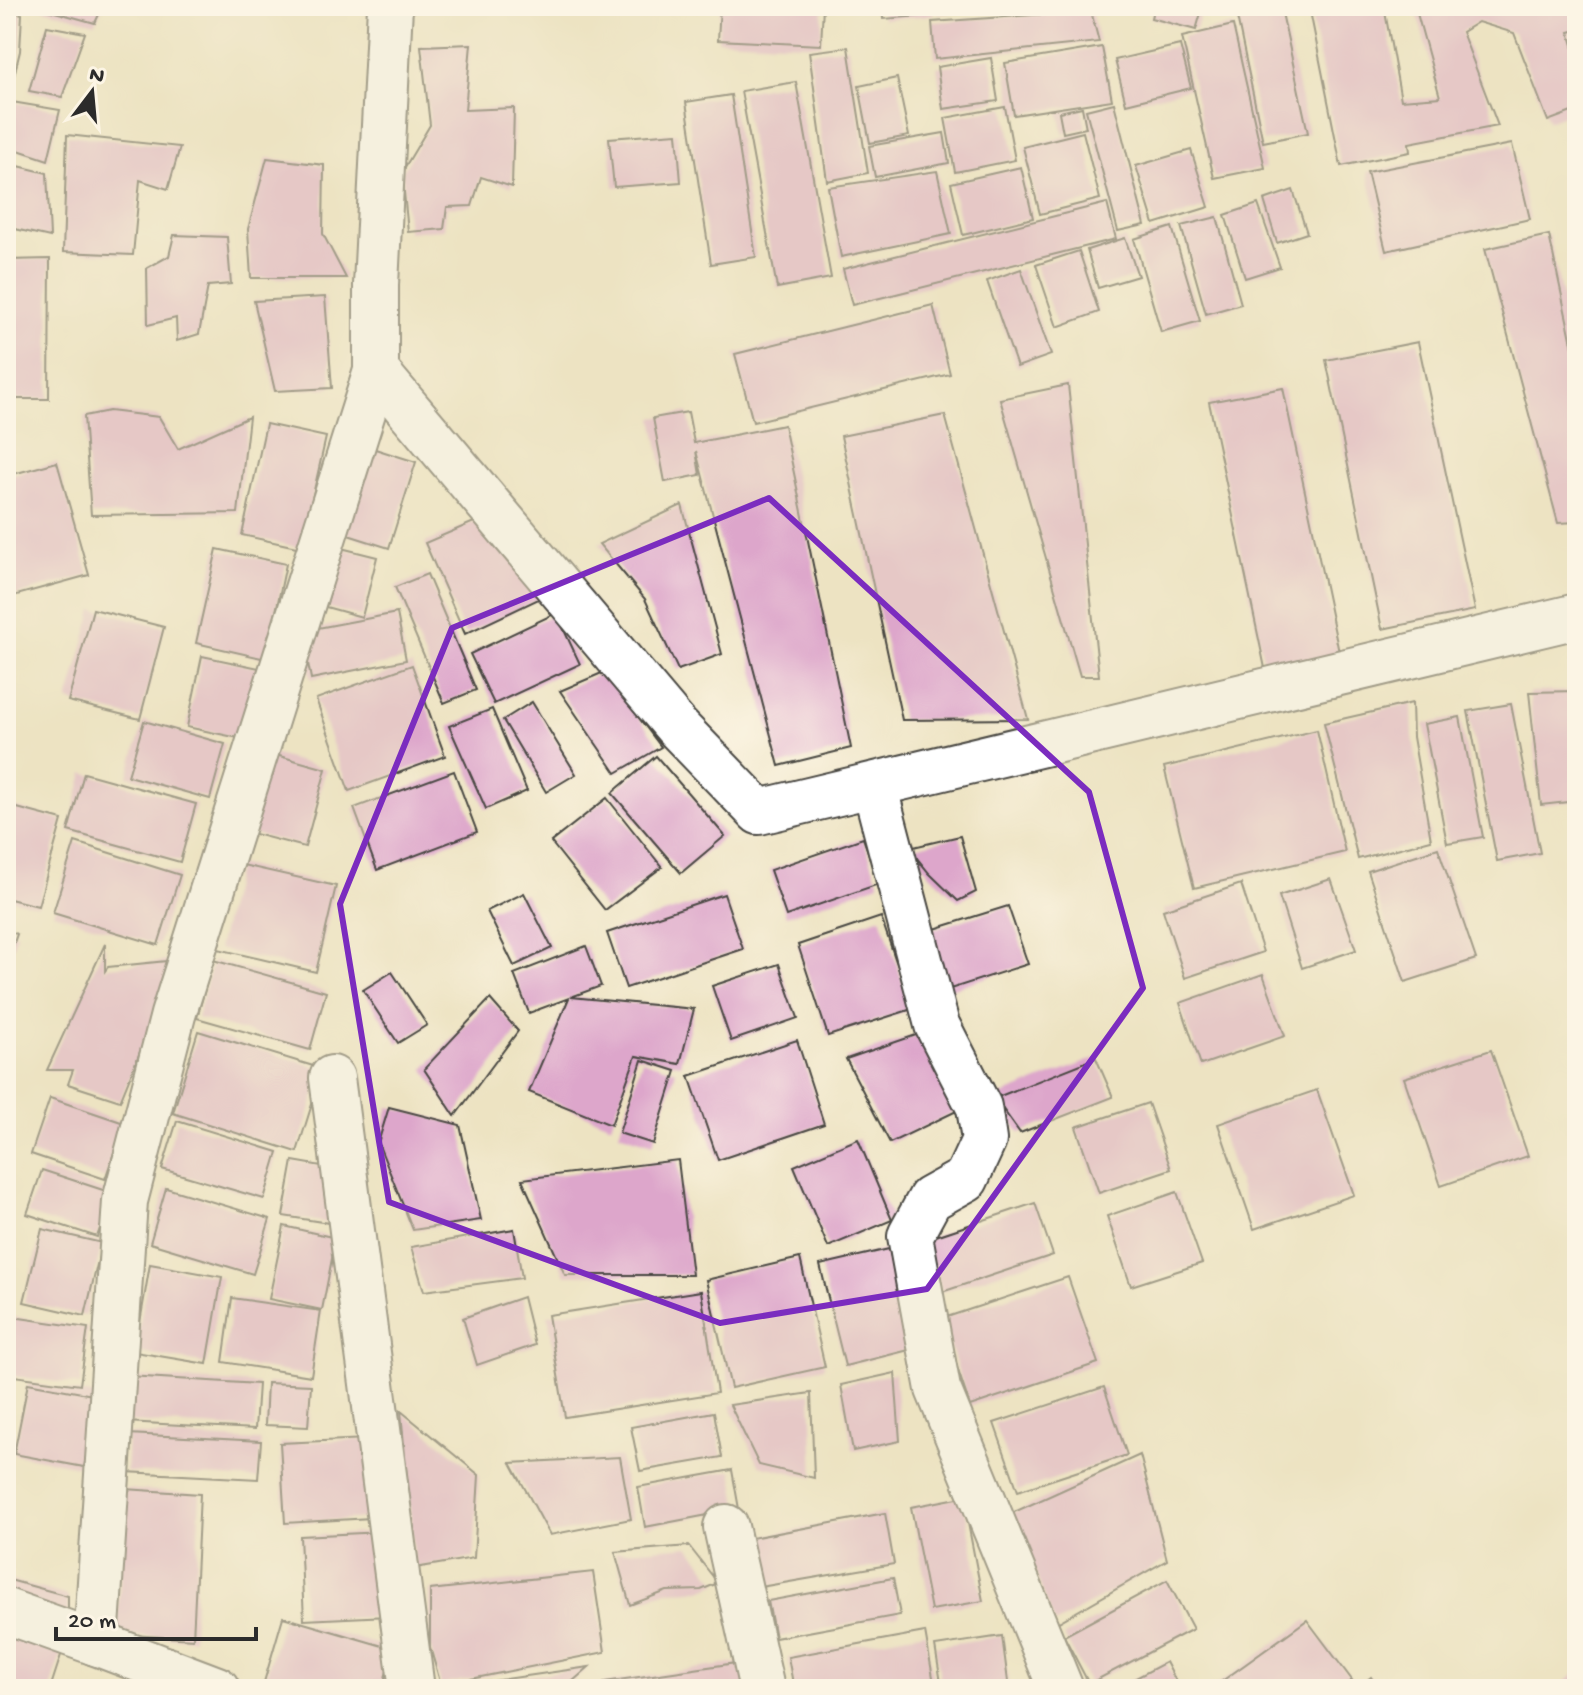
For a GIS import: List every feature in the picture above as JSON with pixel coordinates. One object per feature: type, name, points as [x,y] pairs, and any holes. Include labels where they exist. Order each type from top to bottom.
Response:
[{"type":"street","points":[[96,1643],[125,1201],[173,1015],[376,371],[376,285],[390,6]]},
{"type":"street","points":[[376,371],[676,726],[759,812],[1577,616]]},
{"type":"street","points":[[874,785],[937,1025],[979,1107],[984,1140],[966,1179],[930,1199],[910,1236],[938,1389],[1061,1689]]},
{"type":"street","points":[[332,1078],[412,1689]]},
{"type":"street","points":[[726,1527],[762,1689]]},
{"type":"street","points":[[6,1611],[217,1689]]},
{"type":"highlighted area","points":[[769,498],[1089,792],[1143,988],[927,1289],[720,1323],[389,1202],[340,904],[452,628]]},
{"type":"building","points":[[33,6],[103,6],[95,23]]},
{"type":"building","points":[[720,6],[823,6],[821,45],[718,40]]},
{"type":"building","points":[[882,6],[933,6],[934,15],[883,19]]},
{"type":"building","points":[[937,6],[1008,6],[1008,8],[938,14]]},
{"type":"building","points":[[1154,6],[1203,6],[1196,30],[1151,18]]},
{"type":"building","points":[[1309,6],[1384,6],[1401,100],[1440,97],[1415,6],[1577,6],[1577,30],[1569,32],[1573,45],[1577,44],[1577,50],[1573,46],[1577,58],[1577,110],[1548,121],[1514,33],[1478,22],[1462,32],[1498,126],[1409,143],[1410,152],[1341,166]]},
{"type":"building","points":[[1281,8],[1308,133],[1263,142],[1237,17]]},
{"type":"building","points":[[6,10],[22,14],[20,51],[11,88],[6,87]]},
{"type":"building","points":[[1091,11],[1099,42],[935,59],[932,22]]},
{"type":"building","points":[[1233,25],[1265,168],[1214,178],[1182,37]]},
{"type":"building","points":[[47,26],[85,33],[62,97],[29,91]]},
{"type":"building","points":[[471,44],[465,110],[514,108],[512,187],[481,177],[472,206],[447,207],[444,229],[408,232],[402,172],[430,125],[421,46]]},
{"type":"building","points":[[1180,45],[1191,88],[1126,104],[1115,60]]},
{"type":"building","points":[[848,47],[868,173],[827,181],[809,52]]},
{"type":"building","points":[[1102,47],[1112,100],[1014,115],[1005,63]]},
{"type":"building","points":[[991,58],[998,101],[943,109],[937,67]]},
{"type":"building","points":[[897,78],[909,136],[870,143],[859,86]]},
{"type":"building","points":[[796,82],[831,278],[777,288],[741,91]]},
{"type":"building","points":[[731,95],[756,257],[711,264],[686,102]]},
{"type":"building","points":[[6,101],[60,110],[48,160],[6,146]]},
{"type":"building","points":[[1114,103],[1145,225],[1118,231],[1086,110]]},
{"type":"building","points":[[1005,107],[1015,160],[955,172],[945,118]]},
{"type":"building","points":[[1082,107],[1086,128],[1063,133],[1059,112]]},
{"type":"building","points":[[1083,132],[1100,199],[1040,214],[1023,147]]},
{"type":"building","points":[[677,133],[681,182],[614,187],[609,138]]},
{"type":"building","points":[[944,133],[949,163],[875,177],[869,146]]},
{"type":"building","points":[[67,135],[180,147],[168,189],[140,180],[133,255],[63,252]]},
{"type":"building","points":[[1512,144],[1530,219],[1386,251],[1367,172]]},
{"type":"building","points":[[1191,150],[1209,207],[1154,224],[1136,166]]},
{"type":"building","points":[[267,158],[324,165],[323,234],[346,278],[251,278],[248,229]]},
{"type":"building","points":[[6,163],[47,173],[50,237],[6,227]]},
{"type":"building","points":[[1021,167],[1033,218],[963,235],[951,183]]},
{"type":"building","points":[[937,171],[951,234],[841,257],[828,187]]},
{"type":"building","points":[[1293,190],[1307,233],[1277,243],[1264,200]]},
{"type":"building","points":[[1107,203],[1116,239],[852,305],[843,269]]},
{"type":"building","points":[[1258,204],[1280,267],[1245,278],[1225,215]]},
{"type":"building","points":[[1217,217],[1241,304],[1206,314],[1181,226]]},
{"type":"building","points":[[1172,227],[1200,321],[1161,332],[1134,239]]},
{"type":"building","points":[[174,235],[227,237],[231,284],[208,286],[199,334],[177,341],[176,318],[148,325],[147,268],[169,256]]},
{"type":"building","points":[[1549,235],[1577,367],[1577,522],[1558,523],[1485,249]]},
{"type":"building","points":[[1125,238],[1138,276],[1098,288],[1087,250]]},
{"type":"building","points":[[1079,251],[1099,312],[1057,327],[1036,265]]},
{"type":"building","points":[[50,259],[49,399],[6,399],[6,260]]},
{"type":"building","points":[[1021,269],[1051,355],[1017,367],[987,281]]},
{"type":"building","points":[[325,297],[332,388],[275,391],[254,301]]},
{"type":"building","points":[[933,305],[950,374],[753,422],[735,354]]},
{"type":"building","points":[[1418,342],[1475,610],[1382,629],[1326,360]]},
{"type":"building","points":[[1068,385],[1099,676],[1080,676],[1000,399]]},
{"type":"building","points":[[1283,388],[1340,657],[1266,673],[1209,402]]},
{"type":"building","points":[[109,411],[159,417],[178,449],[249,417],[238,513],[91,515],[84,416]]},
{"type":"building","points":[[688,412],[694,443],[784,425],[851,748],[779,766],[696,451],[700,475],[665,482],[653,418]]},
{"type":"building","points":[[945,415],[1028,719],[902,720],[841,436]]},
{"type":"building","points":[[266,424],[326,437],[301,548],[242,535]]},
{"type":"building","points":[[372,448],[416,462],[389,548],[345,534]]},
{"type":"building","points":[[57,462],[89,575],[6,598],[6,476]]},
{"type":"building","points":[[682,505],[722,654],[678,670],[645,599],[599,544]]},
{"type":"building","points":[[481,519],[543,597],[465,634],[425,543]]},
{"type":"building","points":[[341,548],[377,557],[362,617],[326,607]]},
{"type":"building","points":[[217,549],[286,564],[266,659],[196,643]]},
{"type":"building","points":[[427,574],[476,690],[444,703],[395,587]]},
{"type":"building","points":[[93,609],[164,627],[140,719],[68,701]]},
{"type":"building","points":[[397,613],[406,660],[311,679],[302,631]]},
{"type":"building","points":[[556,613],[580,664],[494,704],[470,654]]},
{"type":"building","points":[[6,627],[14,629],[7,658],[6,658]]},
{"type":"building","points":[[202,656],[264,669],[248,740],[187,727]]},
{"type":"building","points":[[412,665],[445,756],[349,791],[316,699]]},
{"type":"building","points":[[604,672],[661,747],[616,773],[560,691]]},
{"type":"building","points":[[1577,691],[1577,801],[1541,805],[1529,692]]},
{"type":"building","points":[[532,702],[576,774],[546,792],[503,720]]},
{"type":"building","points":[[1412,703],[1413,737],[1431,840],[1358,859],[1324,723]]},
{"type":"building","points":[[1511,704],[1540,853],[1497,861],[1468,711]]},
{"type":"building","points":[[492,709],[527,791],[486,809],[449,726]]},
{"type":"building","points":[[1460,717],[1483,837],[1447,843],[1424,724]]},
{"type":"building","points":[[144,721],[225,744],[210,799],[128,776]]},
{"type":"building","points":[[1317,730],[1345,852],[1194,888],[1164,767]]},
{"type":"building","points":[[265,752],[326,769],[305,847],[243,831]]},
{"type":"building","points":[[656,756],[725,836],[681,873],[612,793]]},
{"type":"building","points":[[454,771],[477,832],[377,870],[354,808]]},
{"type":"building","points":[[84,773],[196,804],[180,862],[68,831]]},
{"type":"building","points":[[607,798],[662,867],[605,910],[551,842]]},
{"type":"building","points":[[6,805],[62,820],[38,906],[6,898]]},
{"type":"building","points":[[960,836],[976,892],[958,901],[909,848]]},
{"type":"building","points":[[863,838],[879,884],[786,916],[770,870]]},
{"type":"building","points":[[75,842],[180,875],[158,945],[53,913]]},
{"type":"building","points":[[1438,848],[1476,959],[1405,982],[1368,871]]},
{"type":"building","points":[[238,864],[336,886],[316,972],[218,949]]},
{"type":"building","points":[[1331,879],[1356,950],[1302,968],[1279,896]]},
{"type":"building","points":[[1241,884],[1263,952],[1185,978],[1163,910]]},
{"type":"building","points":[[524,893],[552,948],[514,966],[487,911]]},
{"type":"building","points":[[724,894],[743,949],[626,988],[607,933]]},
{"type":"building","points":[[1008,906],[1028,964],[947,990],[928,931]]},
{"type":"building","points":[[881,917],[912,1009],[828,1036],[798,945]]},
{"type":"building","points":[[6,930],[17,934],[7,963],[6,963]]},
{"type":"building","points":[[105,944],[105,971],[108,967],[177,960],[120,1101],[68,1084],[73,1070],[47,1070]]},
{"type":"building","points":[[586,946],[601,986],[571,997],[694,1009],[680,1064],[636,1056],[611,1125],[529,1092],[569,998],[529,1013],[514,974]]},
{"type":"building","points":[[213,960],[326,992],[310,1050],[197,1018]]},
{"type":"building","points":[[779,964],[798,1018],[731,1041],[712,986]]},
{"type":"building","points":[[392,972],[427,1025],[398,1043],[363,990]]},
{"type":"building","points":[[1263,974],[1285,1036],[1201,1065],[1180,1003]]},
{"type":"building","points":[[490,999],[518,1031],[455,1116],[424,1069]]},
{"type":"building","points":[[198,1031],[323,1069],[297,1152],[173,1113]]},
{"type":"building","points":[[922,1033],[967,1106],[890,1143],[846,1059]]},
{"type":"building","points":[[797,1040],[824,1124],[718,1160],[689,1076]]},
{"type":"building","points":[[1491,1050],[1528,1156],[1441,1186],[1404,1078]]},
{"type":"building","points":[[1096,1058],[1113,1097],[1020,1133],[995,1098]]},
{"type":"building","points":[[642,1060],[676,1071],[653,1144],[619,1133]]},
{"type":"building","points":[[1317,1090],[1354,1195],[1254,1229],[1218,1124]]},
{"type":"building","points":[[50,1098],[124,1123],[105,1179],[31,1154]]},
{"type":"building","points":[[1148,1103],[1171,1169],[1099,1193],[1076,1127]]},
{"type":"building","points":[[389,1107],[460,1125],[481,1220],[413,1230],[378,1143]]},
{"type":"building","points":[[177,1121],[278,1152],[264,1199],[162,1169]]},
{"type":"building","points":[[858,1139],[892,1220],[828,1247],[794,1166]]},
{"type":"building","points":[[678,1160],[692,1275],[565,1275],[522,1179]]},
{"type":"building","points":[[293,1161],[339,1169],[329,1223],[283,1216]]},
{"type":"building","points":[[42,1170],[112,1193],[97,1237],[27,1214]]},
{"type":"building","points":[[166,1188],[270,1219],[253,1274],[150,1243]]},
{"type":"building","points":[[1177,1192],[1202,1263],[1131,1286],[1107,1216]]},
{"type":"building","points":[[1035,1203],[1053,1255],[942,1292],[924,1240]]},
{"type":"building","points":[[284,1226],[336,1238],[322,1310],[269,1299]]},
{"type":"building","points":[[42,1229],[102,1243],[85,1316],[24,1302]]},
{"type":"building","points":[[514,1229],[522,1278],[424,1291],[411,1247]]},
{"type":"building","points":[[889,1249],[913,1349],[845,1366],[820,1265]]},
{"type":"building","points":[[800,1258],[825,1367],[731,1388],[706,1280]]},
{"type":"building","points":[[150,1264],[222,1277],[207,1364],[135,1352]]},
{"type":"building","points":[[1068,1277],[1098,1363],[970,1406],[941,1319]]},
{"type":"building","points":[[701,1291],[717,1393],[565,1417],[548,1315]]},
{"type":"building","points":[[523,1297],[535,1345],[477,1365],[463,1318]]},
{"type":"building","points":[[232,1298],[321,1311],[311,1376],[223,1362]]},
{"type":"building","points":[[6,1316],[88,1328],[80,1385],[6,1375]]},
{"type":"building","points":[[895,1373],[900,1441],[853,1451],[841,1385]]},
{"type":"building","points":[[128,1376],[258,1384],[255,1429],[126,1422]]},
{"type":"building","points":[[28,1383],[98,1396],[84,1467],[14,1454]]},
{"type":"building","points":[[267,1383],[311,1385],[308,1427],[265,1425]]},
{"type":"building","points":[[1104,1387],[1127,1455],[1018,1491],[994,1423]]},
{"type":"building","points":[[811,1393],[814,1478],[759,1465],[730,1405]]},
{"type":"building","points":[[401,1411],[479,1475],[474,1558],[415,1568]]},
{"type":"building","points":[[714,1412],[722,1457],[640,1471],[631,1427]]},
{"type":"building","points":[[128,1434],[261,1441],[258,1479],[126,1472]]},
{"type":"building","points":[[367,1439],[371,1518],[285,1523],[280,1443]]},
{"type":"building","points":[[1140,1455],[1167,1560],[1055,1624],[1012,1513]]},
{"type":"building","points":[[620,1457],[631,1519],[550,1535],[511,1463]]},
{"type":"building","points":[[732,1470],[739,1509],[645,1527],[638,1487]]},
{"type":"building","points":[[125,1489],[200,1494],[193,1639],[117,1634]]},
{"type":"building","points":[[963,1497],[983,1601],[931,1610],[911,1507]]},
{"type":"building","points":[[885,1513],[894,1564],[760,1587],[751,1538]]},
{"type":"building","points":[[383,1532],[388,1616],[304,1620],[300,1536]]},
{"type":"building","points":[[689,1546],[718,1583],[701,1590],[667,1591],[630,1605],[615,1552]]},
{"type":"building","points":[[593,1572],[605,1652],[441,1685],[430,1647],[430,1590]]},
{"type":"building","points":[[893,1578],[900,1615],[775,1638],[768,1601]]},
{"type":"building","points":[[6,1579],[68,1596],[68,1616],[6,1598]]},
{"type":"building","points":[[1167,1580],[1193,1629],[1089,1684],[1064,1636]]},
{"type":"building","points":[[283,1617],[393,1649],[382,1689],[262,1689]]},
{"type":"building","points":[[1307,1620],[1352,1680],[1339,1689],[1211,1689]]},
{"type":"building","points":[[925,1632],[935,1689],[794,1689],[788,1657]]},
{"type":"building","points":[[6,1633],[62,1652],[50,1689],[6,1689]]},
{"type":"building","points":[[1002,1636],[1009,1689],[942,1689],[935,1646]]},
{"type":"building","points":[[743,1662],[747,1689],[605,1689],[604,1682]]},
{"type":"building","points":[[1166,1662],[1180,1689],[1115,1689]]},
{"type":"building","points":[[589,1667],[564,1689],[473,1689],[472,1684]]},
{"type":"building","points":[[1577,1672],[1577,1689],[1557,1689]]},
{"type":"building","points":[[1371,1677],[1379,1689],[1356,1689]]}]
